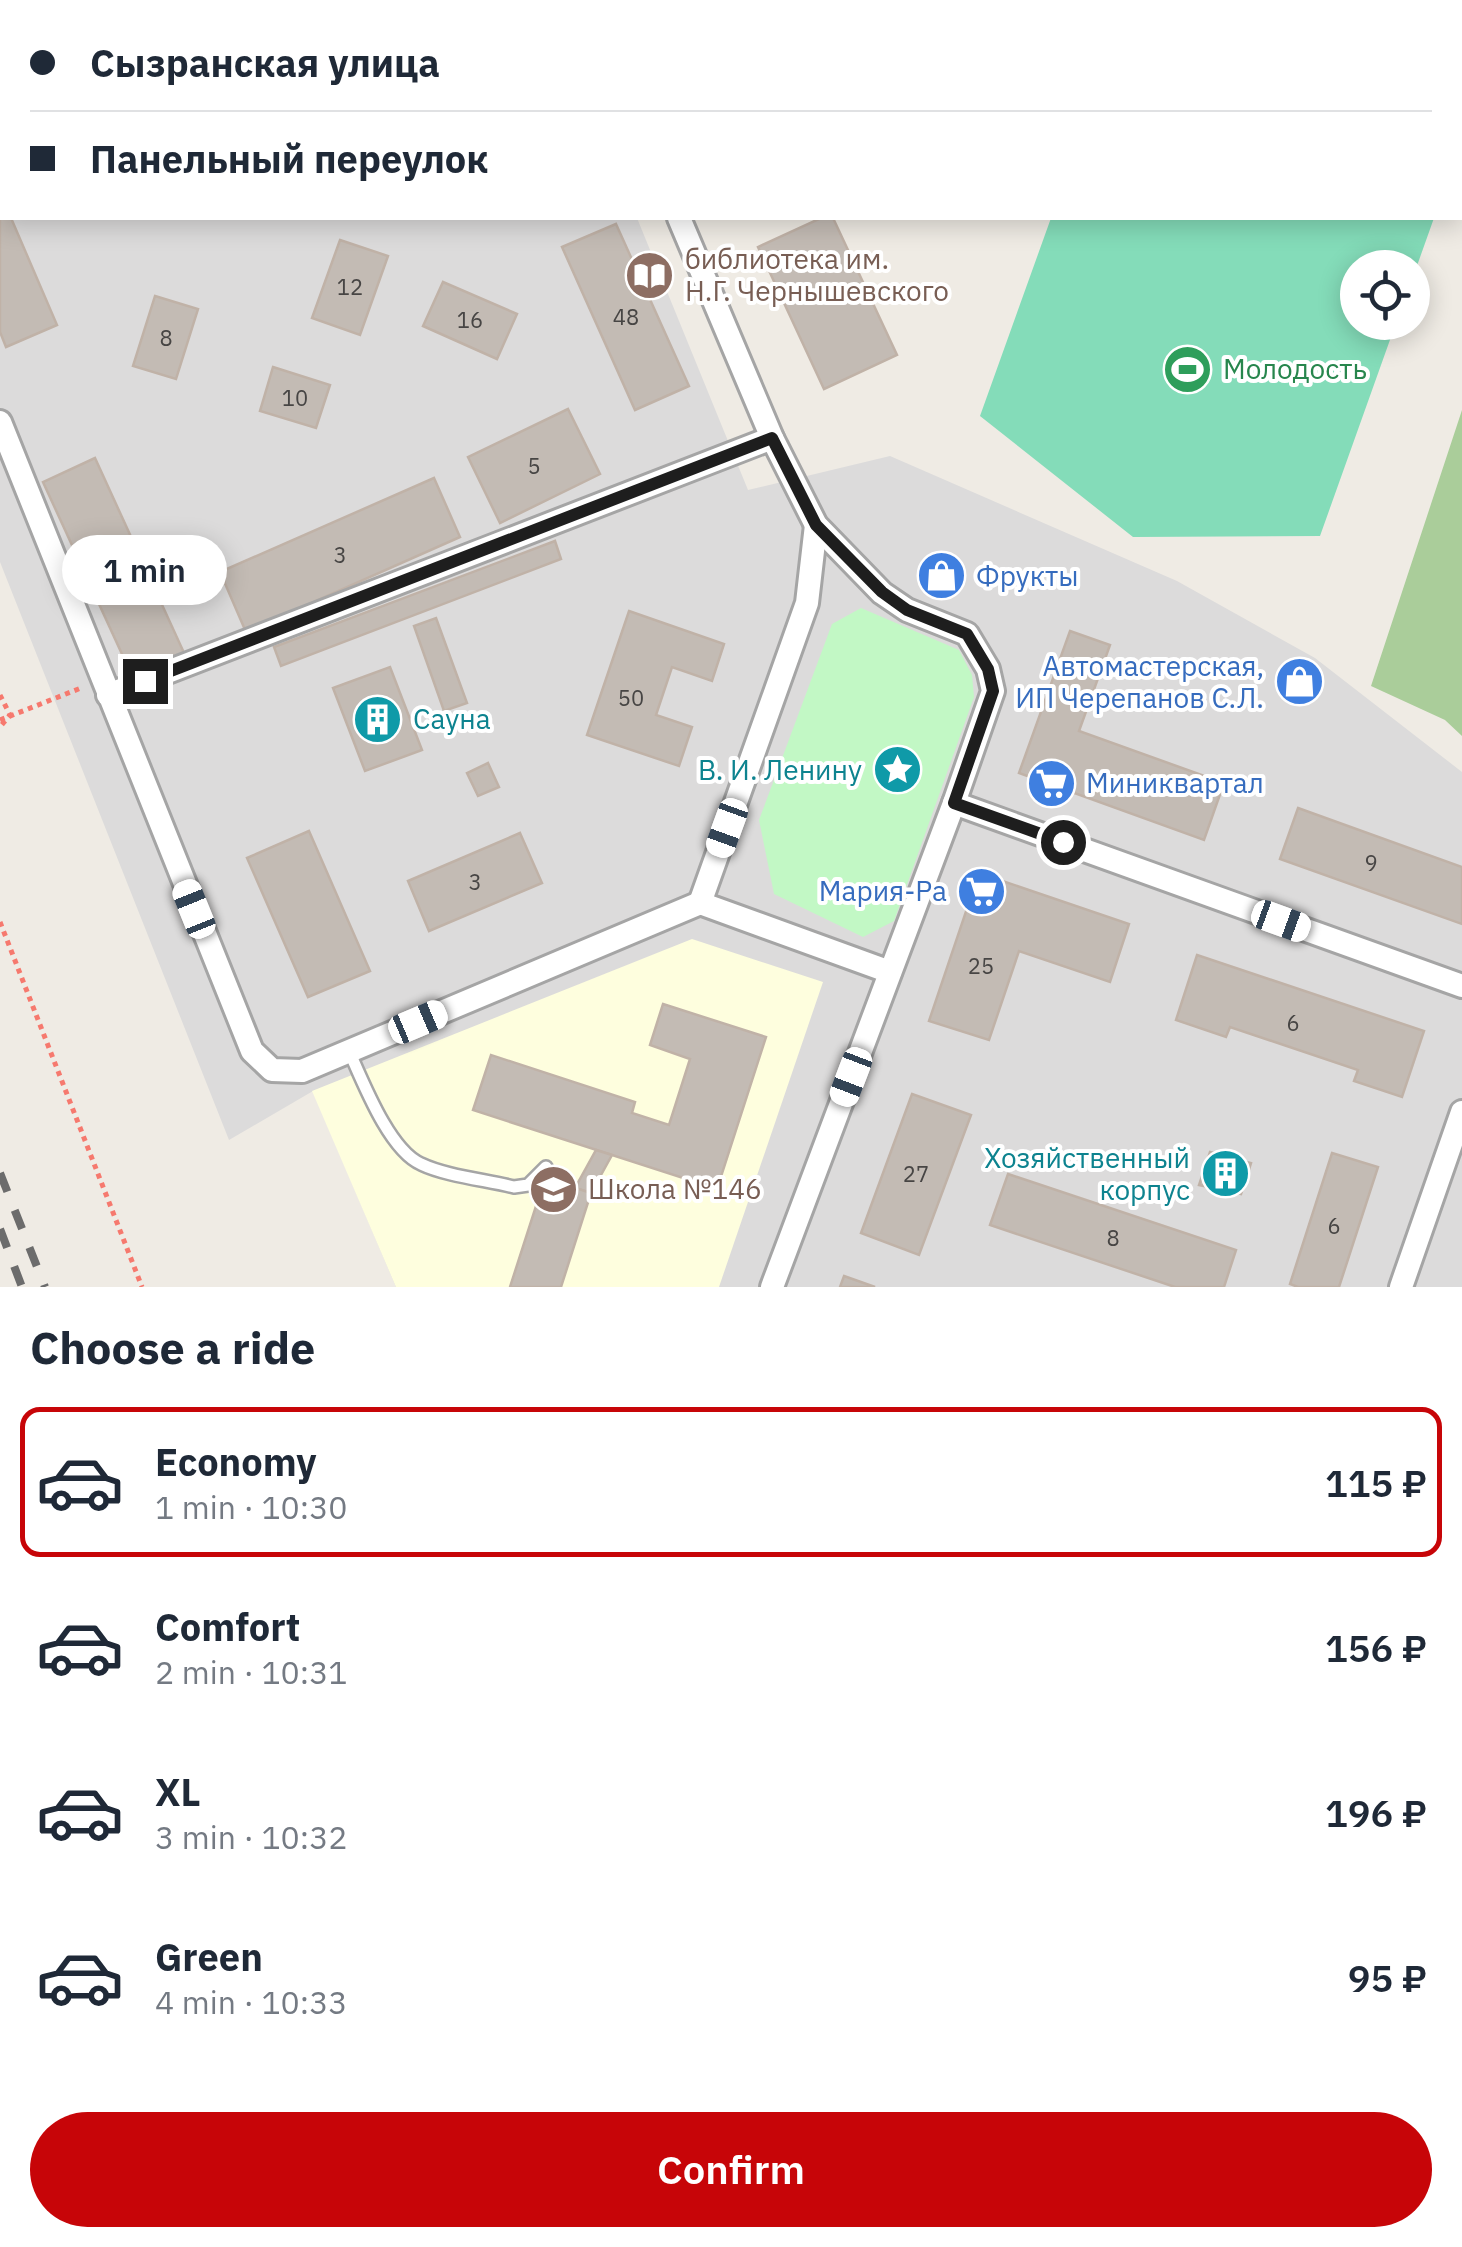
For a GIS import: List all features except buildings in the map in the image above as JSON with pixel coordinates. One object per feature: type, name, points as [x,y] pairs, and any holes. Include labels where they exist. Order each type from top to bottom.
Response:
[{"type":"street","points":[[679,220],[772,438],[816,525],[894,602],[967,634],[988,669],[993,691],[772,1287]]},
{"type":"street","points":[[0,422],[252,1051],[272,1070],[302,1071],[700,903],[890,972]]},
{"type":"street","points":[[105,688],[772,438]]},
{"type":"street","points":[[700,903],[808,603],[816,525]]},
{"type":"street","points":[[954,803],[1462,986]]},
{"type":"street","points":[[1401,1287],[1462,1112]]},
{"type":"lane","points":[[349,1051],[388,1128],[406,1154],[421,1164],[514,1187],[528,1185],[546,1168]]},
{"type":"path","points":[[0,723],[10,715],[105,688]]},
{"type":"path","points":[[0,695],[10,715]]},
{"type":"path","points":[[0,922],[142,1287]]},
{"type":"shaded area","points":[[0,220],[638,220],[748,490],[890,456],[1177,581],[1315,658],[1462,772],[1462,1287],[396,1287],[313,1091],[229,1140],[0,562]]},
{"type":"shaded area","name":"Школа №146","points":[[692,939],[823,982],[719,1287],[396,1287],[312,1091]]},
{"type":"green space","name":"Молодость","points":[[1050,220],[1433,220],[1423,250],[1340,250],[1340,340],[1390,340],[1320,536],[1133,537],[980,416]]},
{"type":"green space","points":[[1462,410],[1462,736],[1445,720],[1371,686]]},
{"type":"green space","points":[[861,608],[959,650],[972,675],[974,697],[894,921],[863,937],[774,894],[759,820],[832,624]]},
{"type":"railway","points":[[0,1173],[45,1287]]},
{"type":"railway","points":[[0,1229],[22,1287]]},
{"type":"place","name":"библиотека им. Н.Г. Чернышевского","points":[[650,275]]},
{"type":"place","name":"Молодость","points":[[1188,369]]},
{"type":"place","name":"Фрукты","points":[[941,576]]},
{"type":"place","name":"Автомастерская, ИП Черепанов С.Л.","points":[[1299,682]]},
{"type":"place","name":"Сауна","points":[[378,719]]},
{"type":"place","name":"В. И. Ленину","points":[[897,770]]},
{"type":"place","name":"Миниквартал","points":[[1051,783]]},
{"type":"place","name":"Мария-Ра","points":[[982,891]]},
{"type":"place","name":"Хозяйственный корпус","points":[[1225,1174]]},
{"type":"place","name":"Школа №146","points":[[553,1189]]},
{"type":"route","points":[[145,681],[772,438],[816,525],[882,592],[907,610],[967,634],[988,669],[993,691],[954,803],[1063,842]]}]
